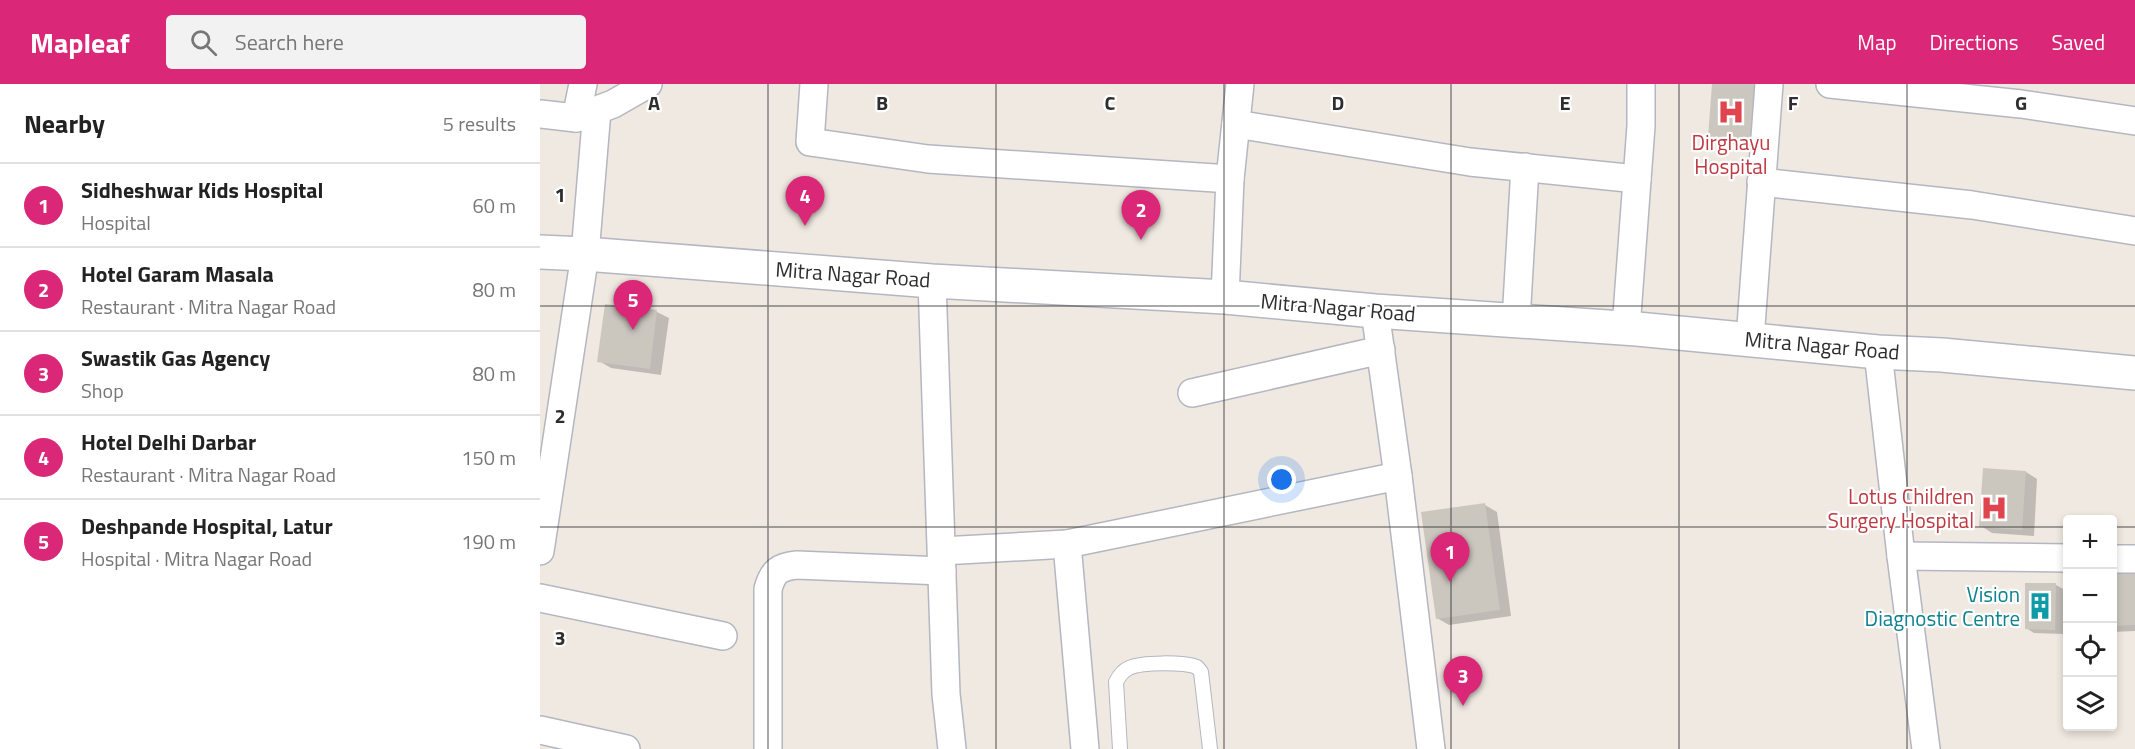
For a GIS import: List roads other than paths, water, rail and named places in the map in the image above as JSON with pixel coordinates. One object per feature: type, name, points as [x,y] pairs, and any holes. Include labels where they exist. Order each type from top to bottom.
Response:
[{"type":"street","points":[[540,552],[585,254],[587,114],[583,84]]},
{"type":"street","points":[[540,114],[587,114],[613,104],[648,84]]},
{"type":"street","points":[[814,84],[810,142],[928,159],[1230,179]]},
{"type":"street","points":[[1225,297],[1230,179],[1240,84]]},
{"type":"street","points":[[1626,328],[1641,126],[1641,84]]},
{"type":"street","points":[[1750,339],[1769,84]]},
{"type":"street","points":[[1830,84],[2021,104],[2135,121]]},
{"type":"street","points":[[1236,124],[1470,162],[1637,179]]},
{"type":"street","points":[[1515,321],[1525,167]]},
{"type":"street","points":[[1761,182],[1972,205],[2135,231]]},
{"type":"street","name":"Mitra Nagar Road","points":[[540,252],[932,280],[1225,297],[1375,311],[1626,328],[2135,373]]},
{"type":"street","points":[[932,280],[946,693],[952,749]]},
{"type":"street","points":[[1375,311],[1398,476],[1431,749]]},
{"type":"street","points":[[1192,393],[1381,350]]},
{"type":"street","points":[[1878,352],[1926,749]]},
{"type":"street","points":[[768,749],[768,588],[775,571],[782,567],[942,561],[1067,544],[1398,476]]},
{"type":"street","points":[[1067,544],[1085,749]]},
{"type":"street","points":[[1901,556],[2063,558]]},
{"type":"street","points":[[2117,559],[2135,559]]},
{"type":"street","points":[[540,598],[723,636]]},
{"type":"street","points":[[540,730],[626,749]]},
{"type":"lane","points":[[1120,749],[1116,682],[1119,674],[1130,667],[1184,664],[1197,667],[1201,672],[1210,749]]},
{"type":"place","name":"Dirghayu Hospital","points":[[1731,112]]},
{"type":"place","name":"Hotel Delhi Darbar","points":[[805,226]]},
{"type":"place","name":"Hotel Garam Masala","points":[[1141,240]]},
{"type":"place","name":"Deshpande Hospital, Latur","points":[[633,330]]},
{"type":"place","name":"Lotus Children Surgery Hospital","points":[[1994,508]]},
{"type":"place","name":"Sidheshwar Kids Hospital","points":[[1450,582]]},
{"type":"place","name":"Vision Diagnostic Centre","points":[[2040,606]]},
{"type":"place","name":"Swastik Gas Agency","points":[[1463,706]]}]
